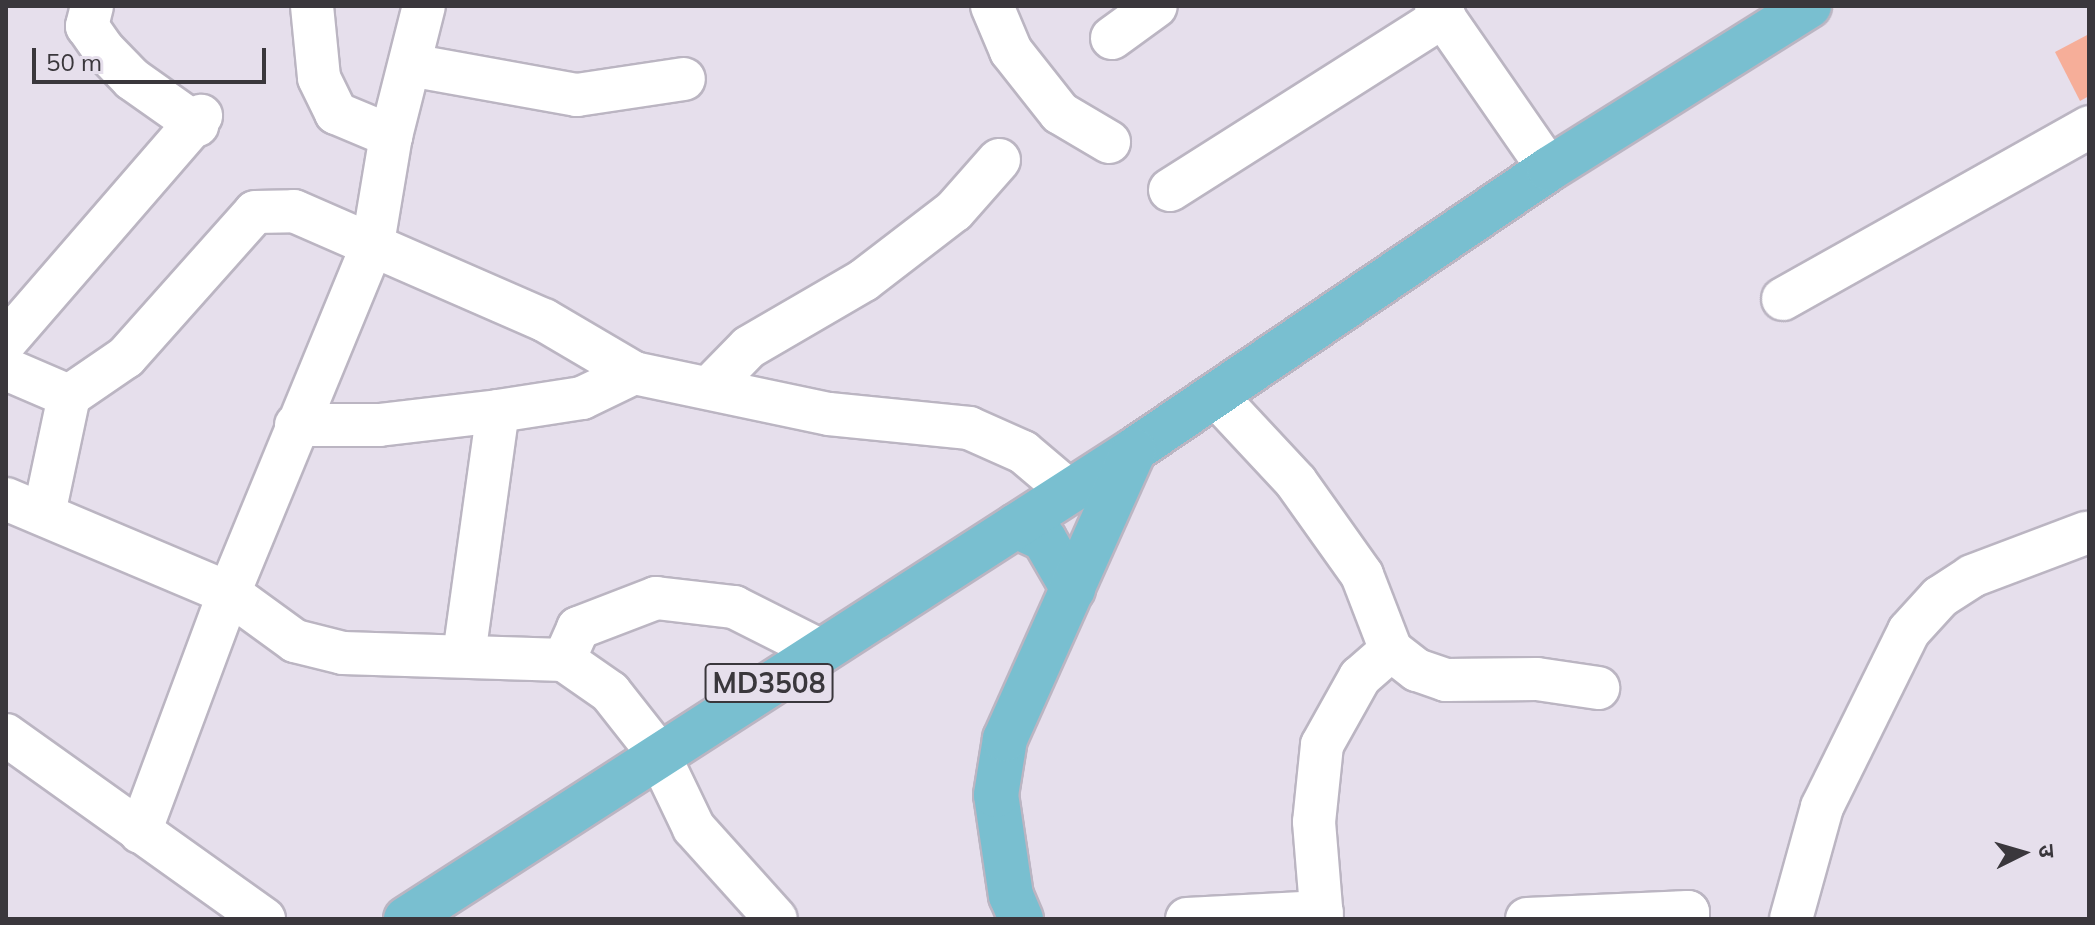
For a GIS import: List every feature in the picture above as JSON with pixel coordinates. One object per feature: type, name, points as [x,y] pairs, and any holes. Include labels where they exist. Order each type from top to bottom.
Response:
[{"type":"main road","name":"MD3508","points":[[406,919],[658,753],[1134,450],[1549,169],[1809,6]]},
{"type":"main road","points":[[1021,919],[1011,896],[996,795],[1005,739],[1134,450]]},
{"type":"main road","points":[[1016,526],[1044,539],[1073,589]]},
{"type":"street","points":[[6,341],[199,120],[132,79],[103,49],[87,26],[92,6]]},
{"type":"street","points":[[312,6],[319,78],[336,113],[391,136]]},
{"type":"street","points":[[140,832],[229,593],[373,243],[391,136],[424,6]]},
{"type":"street","points":[[992,6],[1011,51],[1060,113],[1109,142]]},
{"type":"street","points":[[1112,38],[1156,6]]},
{"type":"street","points":[[1170,190],[1440,11],[1549,169]]},
{"type":"street","points":[[410,65],[577,95],[684,79]]},
{"type":"street","points":[[1783,299],[2089,127]]},
{"type":"street","points":[[709,388],[749,347],[864,280],[954,211],[999,160]]},
{"type":"street","points":[[776,919],[694,828],[658,753],[610,692],[564,660],[343,653],[295,641],[229,593],[25,506],[69,396],[126,357],[255,212],[294,211],[544,320],[634,373],[829,414],[969,428],[1023,452],[1069,491]]},
{"type":"street","points":[[6,369],[69,396]]},
{"type":"street","points":[[296,425],[379,425],[498,411],[582,398],[634,373]]},
{"type":"street","points":[[1215,395],[1296,482],[1362,575],[1391,650],[1417,670],[1446,680],[1537,679],[1598,688]]},
{"type":"street","points":[[464,655],[498,411]]},
{"type":"street","points":[[1791,919],[1822,807],[1909,631],[1940,597],[1972,576],[2086,533]]},
{"type":"street","points":[[564,660],[578,628],[656,598],[734,607],[819,650]]},
{"type":"street","points":[[1187,919],[1322,916],[1314,822],[1322,745],[1360,677],[1391,650]]},
{"type":"street","points":[[6,735],[264,919]]},
{"type":"street","points":[[1527,919],[1688,912],[1688,919]]},
{"type":"building","points":[[2089,34],[2089,96],[2080,101],[2055,52]]}]
